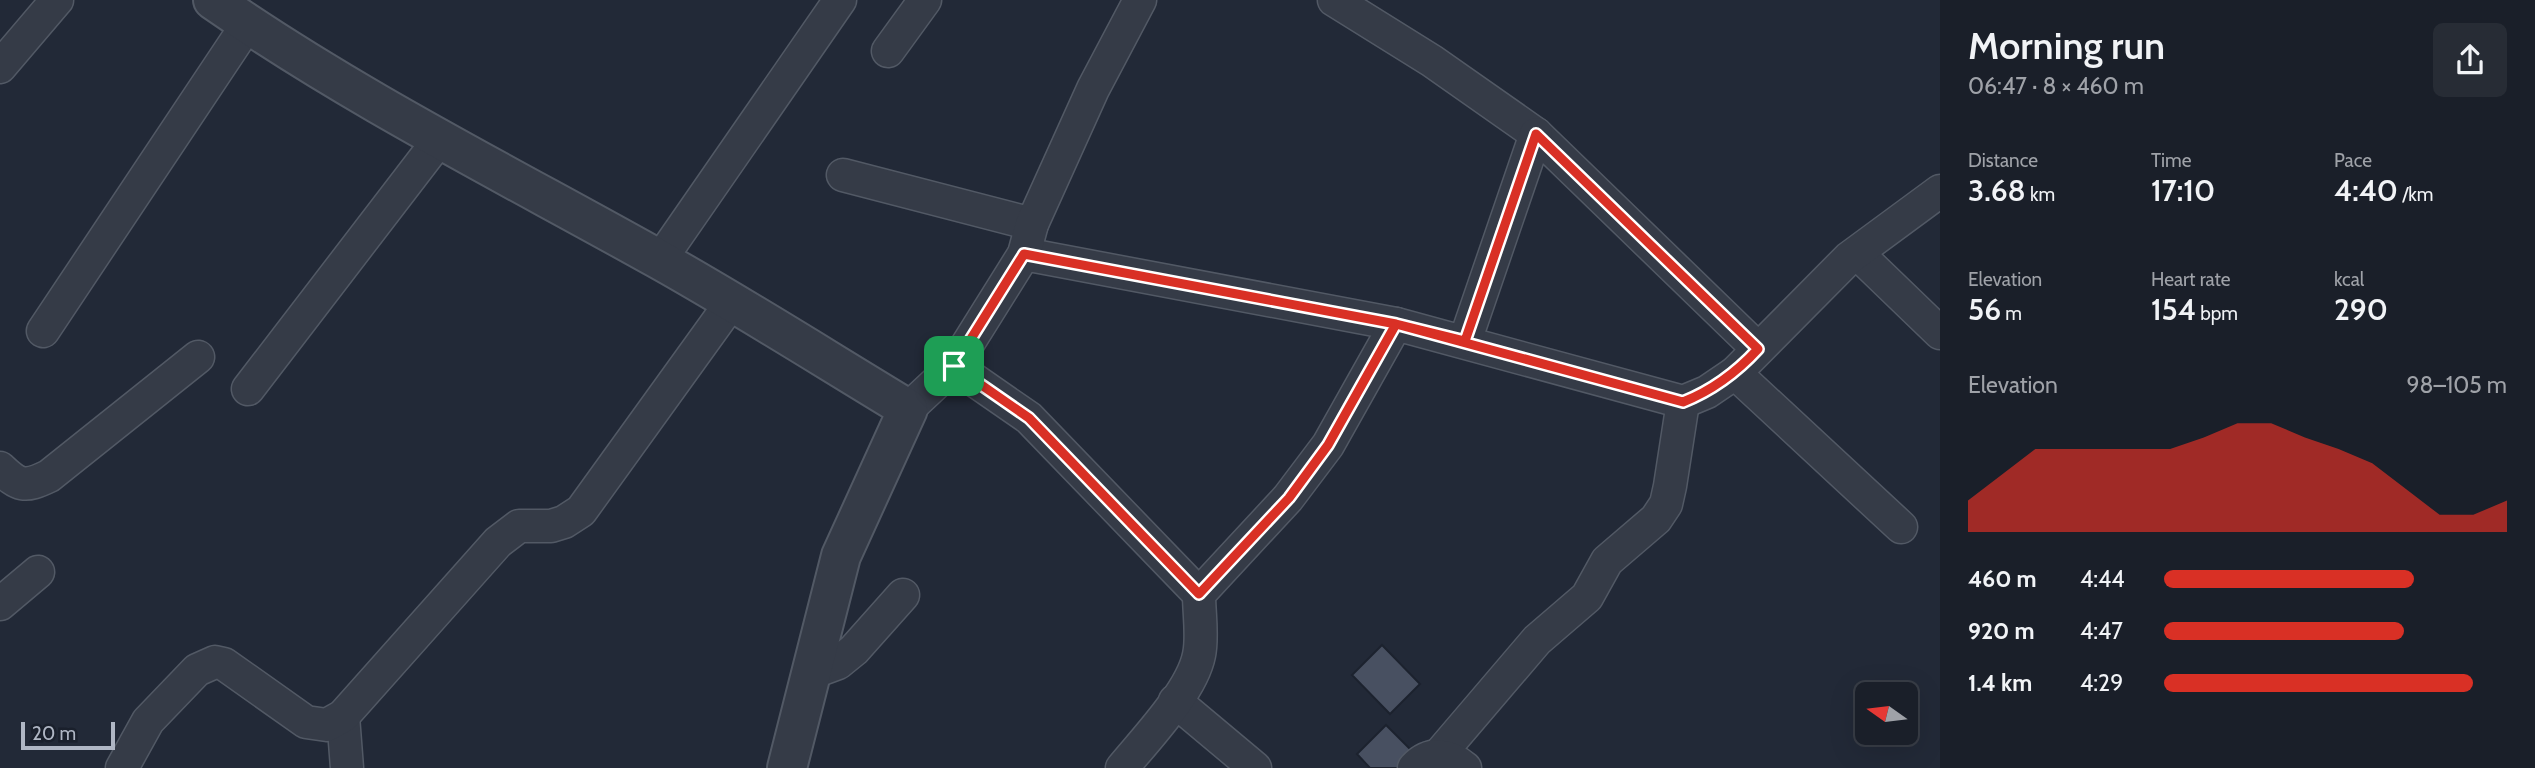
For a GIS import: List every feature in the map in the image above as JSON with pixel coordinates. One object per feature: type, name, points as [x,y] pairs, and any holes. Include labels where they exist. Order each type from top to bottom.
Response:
[{"type":"street","points":[[0,67],[57,0]]},
{"type":"street","points":[[213,0],[250,26],[439,140],[660,260],[908,409]]},
{"type":"street","points":[[660,260],[840,0]]},
{"type":"street","points":[[888,51],[925,0]]},
{"type":"street","points":[[787,768],[841,556],[908,409],[954,366],[1024,254],[1032,224],[1093,89],[1140,0]]},
{"type":"street","points":[[1334,0],[1432,61],[1536,134],[1758,349]]},
{"type":"street","points":[[43,331],[241,34],[250,26]]},
{"type":"street","points":[[1465,341],[1536,134]]},
{"type":"street","points":[[248,389],[439,140]]},
{"type":"street","points":[[843,175],[1032,224]]},
{"type":"street","points":[[1024,254],[1396,324],[1683,402],[1707,392],[1735,373],[1849,258],[1940,191]]},
{"type":"street","points":[[1857,253],[1940,333]]},
{"type":"street","points":[[121,768],[148,720],[197,670],[215,662],[224,664],[306,722],[327,725],[344,716],[498,542],[519,526],[551,526],[564,522],[581,511],[731,303]]},
{"type":"street","points":[[1122,768],[1187,684],[1199,655],[1199,594],[1289,498],[1328,445],[1396,324]]},
{"type":"street","points":[[0,468],[14,481],[24,485],[49,476],[198,357]]},
{"type":"street","points":[[954,366],[1029,418],[1199,594]]},
{"type":"street","points":[[1735,373],[1901,527]]},
{"type":"street","points":[[1439,764],[1537,640],[1587,597],[1607,561],[1656,519],[1666,504],[1683,402]]},
{"type":"street","points":[[0,604],[38,572]]},
{"type":"street","points":[[811,673],[838,663],[854,650],[903,595]]},
{"type":"street","points":[[1175,701],[1255,768]]},
{"type":"street","points":[[344,716],[346,768]]},
{"type":"building","points":[[1382,645],[1420,684],[1390,714],[1352,675]]},
{"type":"building","points":[[1386,725],[1417,756],[1405,768],[1370,768],[1357,754]]},
{"type":"route","points":[[954,366],[1024,254],[1396,324],[1683,402],[1707,392],[1735,373],[1758,349],[1536,134],[1465,341],[1396,324],[1328,445],[1289,498],[1199,594],[1029,418],[954,366]]}]
